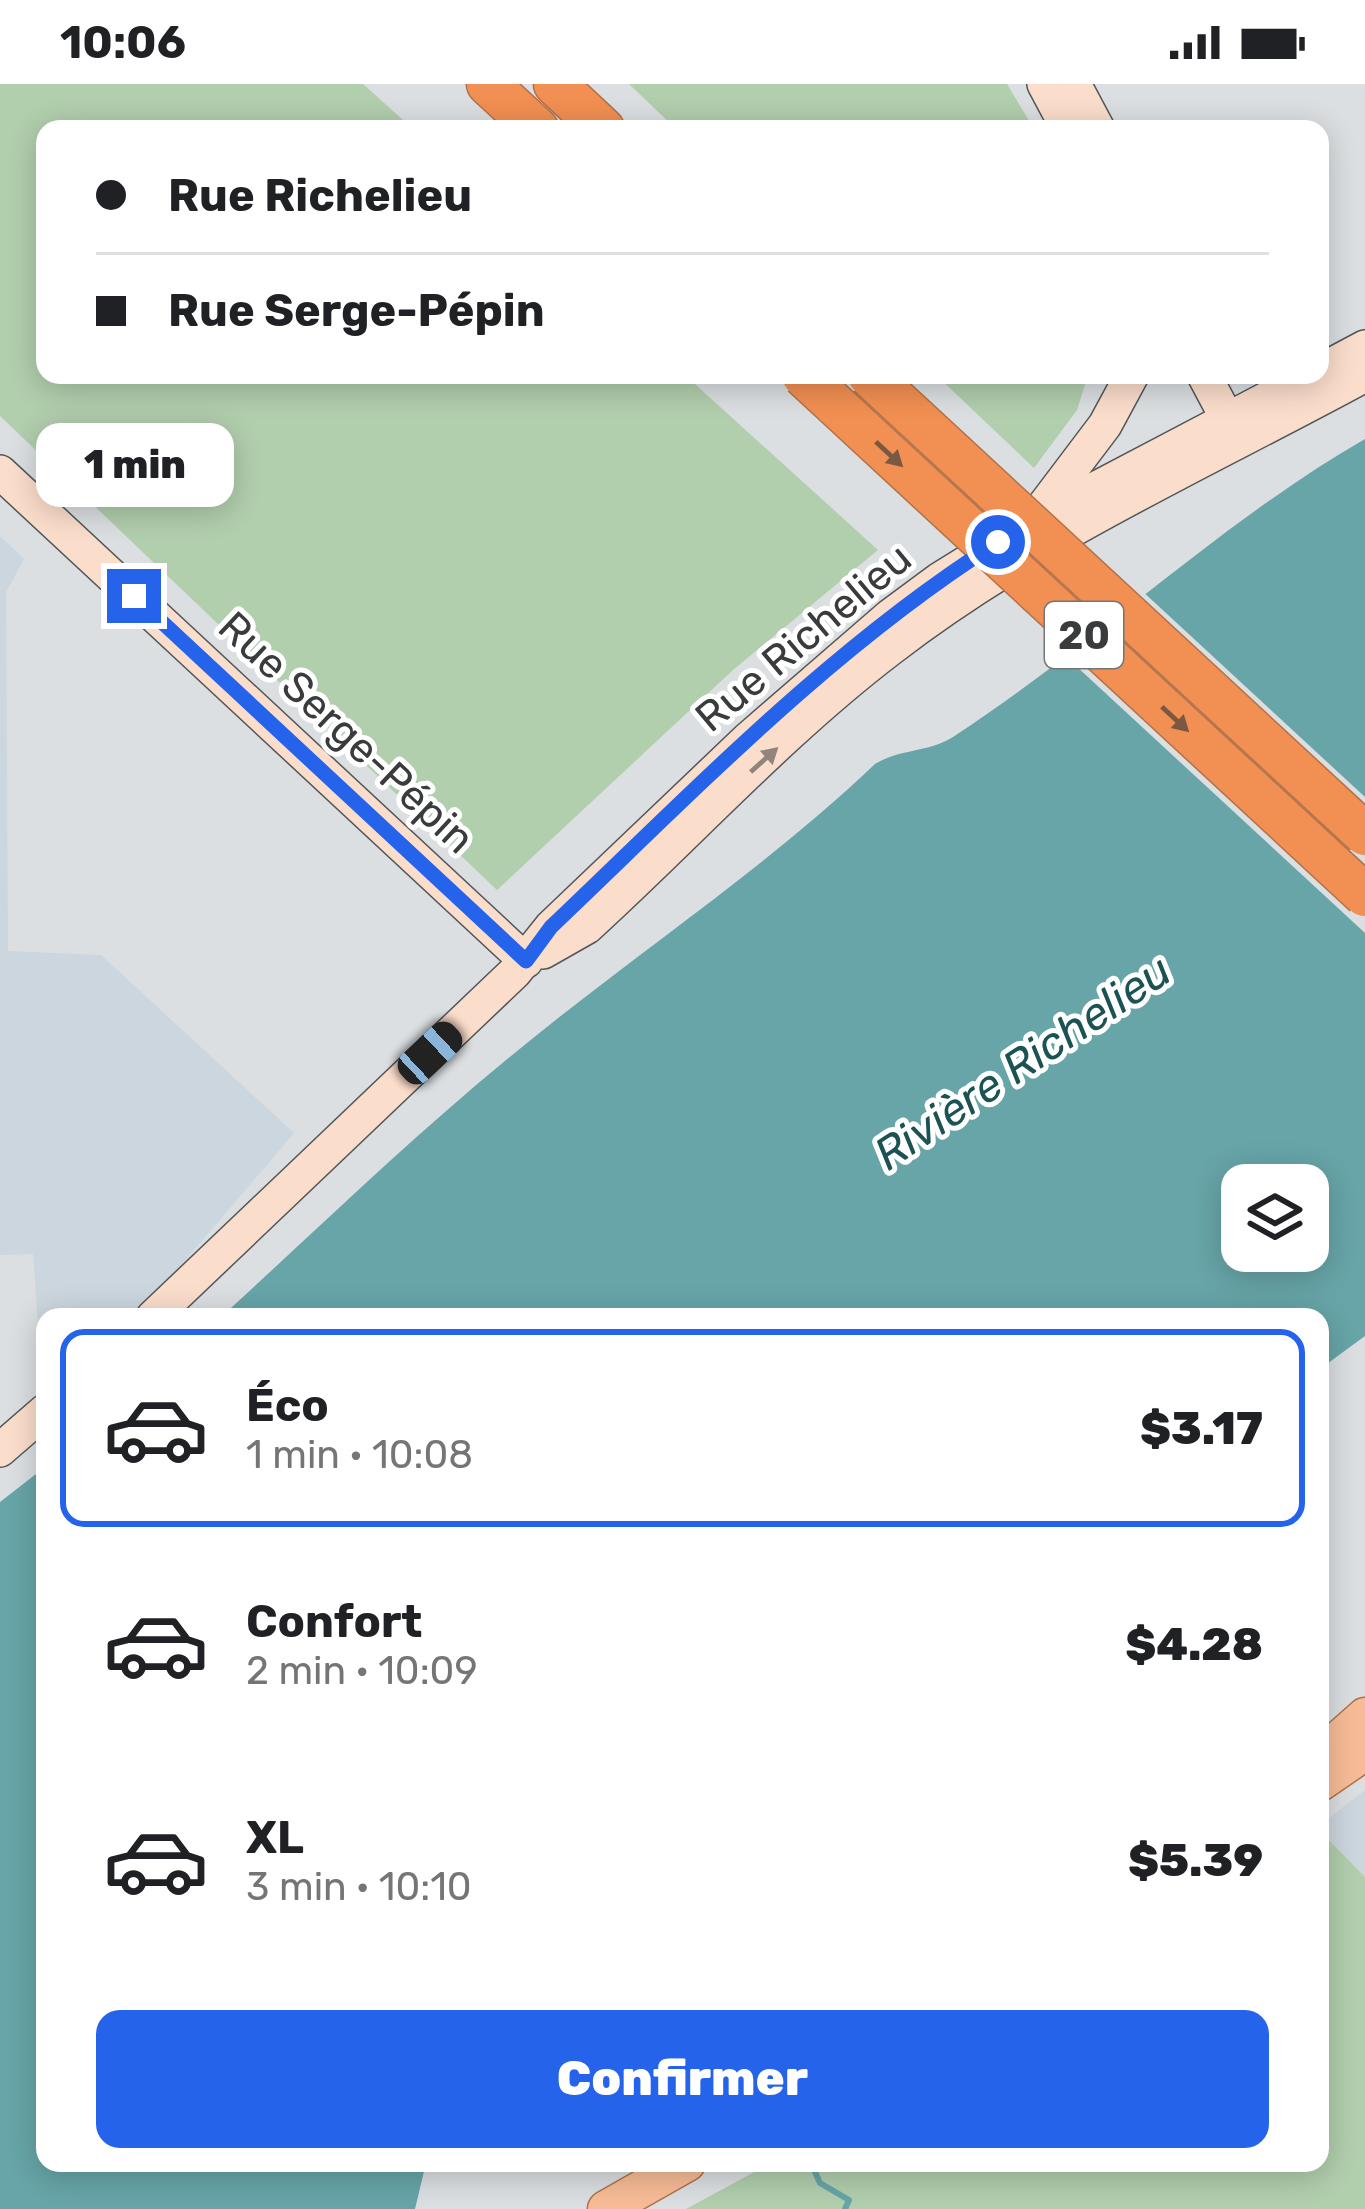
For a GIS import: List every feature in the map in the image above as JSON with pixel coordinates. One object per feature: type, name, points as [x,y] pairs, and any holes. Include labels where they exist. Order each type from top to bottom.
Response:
[{"type":"highway","points":[[488,84],[527,120]]},
{"type":"highway","points":[[555,84],[593,120]]},
{"type":"highway","name":"20","points":[[813,384],[1365,895]]},
{"type":"highway","name":"20","points":[[879,384],[1365,834]]},
{"type":"main road","points":[[1044,84],[1063,120]]},
{"type":"main road","points":[[1074,84],[1093,120]]},
{"type":"main road","name":"Rue Richelieu","points":[[1329,366],[1365,347]]},
{"type":"main road","name":"Rue Richelieu","points":[[162,1308],[526,961],[551,927],[816,677],[940,579],[1032,522],[1365,375]]},
{"type":"main road","points":[[1032,522],[1105,425],[1127,384]]},
{"type":"main road","points":[[1211,384],[1243,425]]},
{"type":"main road","points":[[1232,384],[1243,425]]},
{"type":"main road","name":"Rue Richelieu","points":[[526,961],[587,927],[890,649],[1001,572],[1243,425],[1301,384]]},
{"type":"main road","name":"Rue Serge-Pépin","points":[[0,472],[526,961]]},
{"type":"main road","points":[[0,1450],[36,1419]]},
{"type":"main road","points":[[1329,1748],[1365,1716]]},
{"type":"main road","points":[[1329,1777],[1365,1752]]},
{"type":"main road","points":[[606,2209],[670,2172]]},
{"type":"shaded area","points":[[0,536],[24,559],[6,592],[8,951],[101,955],[294,1133],[166,1283],[137,1308],[37,1308],[33,1254],[0,1255]]},
{"type":"shaded area","points":[[1365,1790],[1365,1877],[1329,1840],[1329,1818]]},
{"type":"green space","points":[[0,84],[363,84],[403,120],[36,120],[36,384],[695,384],[878,550],[733,670],[497,890],[0,416]]},
{"type":"green space","points":[[629,84],[1007,84],[1029,120],[667,120]]},
{"type":"green space","points":[[945,384],[1085,384],[1077,410],[1034,468]]},
{"type":"green space","points":[[1329,1840],[1365,1877],[1365,2209],[686,2209],[754,2172],[1329,2172]]},
{"type":"water","name":"Rivière Richelieu","points":[[1365,439],[1365,1336],[1329,1362],[1329,1308],[231,1308],[487,1076],[791,838],[875,764],[953,737],[1207,547]]},
{"type":"water","points":[[36,1474],[36,2172],[424,2172],[415,2209],[0,2209],[0,1502]]},
{"type":"pier","points":[[1140,589],[1365,797],[1365,933],[1062,653]]},
{"type":"waterway","points":[[815,2172],[820,2183],[849,2200],[845,2209]]},
{"type":"route","points":[[134,596],[526,961],[551,927],[781,708],[890,616],[998,542]]}]
